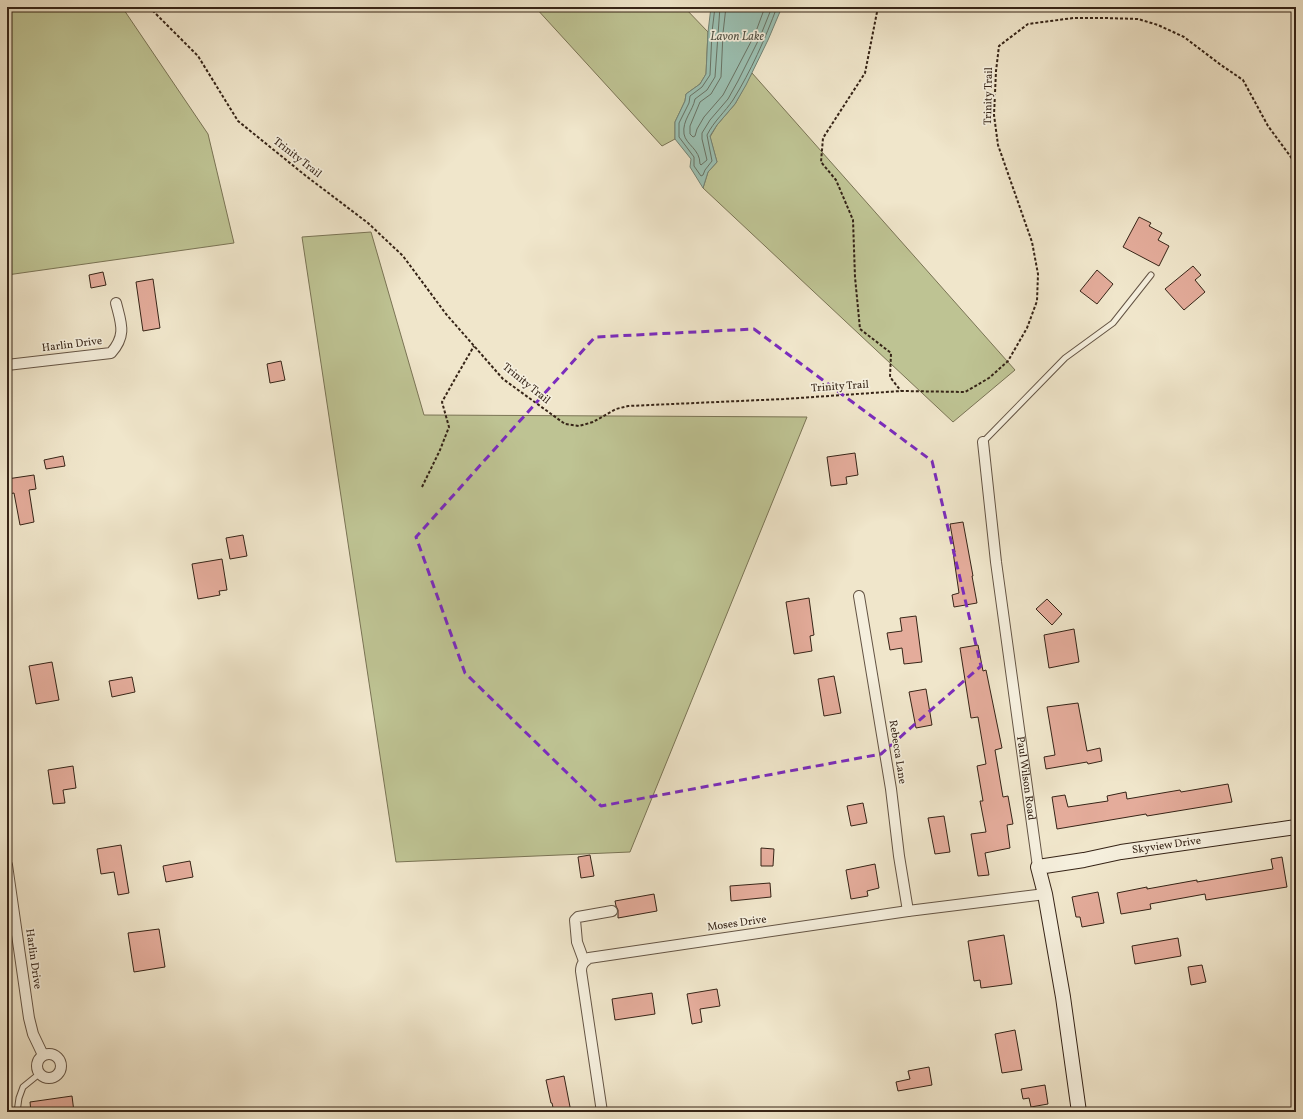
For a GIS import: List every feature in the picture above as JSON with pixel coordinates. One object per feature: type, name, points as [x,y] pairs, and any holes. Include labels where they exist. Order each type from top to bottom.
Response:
[{"type":"street","name":"Harlin Drive","points":[[7,365],[111,353],[118,344],[121,335],[120,320],[116,302]]},
{"type":"street","name":"Paul Wilson Road","points":[[984,442],[996,562],[1038,867],[1045,894],[1063,997],[1079,1112]]},
{"type":"street","name":"Rebecca Lane","points":[[859,596],[891,789],[899,856],[908,911]]},
{"type":"street","name":"Skyview Drive","points":[[1038,867],[1128,851],[1296,827]]},
{"type":"street","name":"Harlin Drive","points":[[7,865],[29,1018],[33,1034],[43,1055]]},
{"type":"street","name":"Moses Drive","points":[[584,961],[596,957],[908,911],[1045,894]]},
{"type":"street","points":[[602,1112],[581,971],[581,966],[584,961],[577,942],[575,920],[578,916],[612,911]]},
{"type":"street","points":[[43,1055],[54,1055],[61,1063],[61,1069],[54,1078],[43,1078],[36,1070],[38,1059],[43,1055]]},
{"type":"lane","points":[[984,442],[1065,358],[1113,323],[1150,275]]},
{"type":"lane","points":[[17,1112],[19,1098],[23,1087],[39,1074]]},
{"type":"path","name":"Trinity Trail","points":[[149,7],[198,56],[238,121],[306,176],[368,223],[403,256],[446,314],[503,378],[565,424],[579,426],[594,422],[616,409],[628,406],[784,400],[901,390],[965,392],[989,378],[1008,361],[1028,328],[1037,301],[1038,274],[1032,242],[998,145],[994,115],[996,71],[999,46],[1028,24],[1074,18],[1138,19],[1158,25],[1184,37],[1243,80],[1268,126],[1296,164]]},
{"type":"path","points":[[878,7],[865,73],[823,138],[821,162],[836,180],[853,220],[855,277],[860,329],[891,353],[890,376],[901,390]]},
{"type":"path","points":[[422,487],[440,450],[449,427],[442,402],[474,346]]},
{"type":"highlighted area","points":[[754,329],[932,461],[981,666],[881,754],[601,806],[465,673],[416,537],[595,337]]},
{"type":"shaded area","points":[[7,7],[122,7],[208,134],[234,243],[7,275]]},
{"type":"shaded area","points":[[535,7],[684,7],[708,32],[706,74],[700,84],[686,94],[685,101],[675,122],[675,139],[662,146]]},
{"type":"shaded area","points":[[752,73],[1015,370],[953,422],[703,188],[708,172],[717,162],[710,137],[717,125],[735,104]]},
{"type":"shaded area","points":[[371,232],[424,415],[807,417],[630,852],[396,862],[302,237]]},
{"type":"water","name":"Lavon Lake","points":[[711,7],[782,7],[746,85],[735,104],[717,125],[710,136],[717,162],[708,172],[703,188],[690,167],[691,159],[675,139],[675,122],[685,101],[686,94],[700,84],[706,74]]},
{"type":"building","points":[[1139,217],[1151,223],[1149,226],[1162,233],[1158,240],[1169,246],[1159,266],[1123,247]]},
{"type":"building","points":[[1193,266],[1201,275],[1195,280],[1205,292],[1184,310],[1165,289]]},
{"type":"building","points":[[1097,270],[1113,284],[1097,304],[1080,291]]},
{"type":"building","points":[[103,272],[106,285],[91,288],[89,275]]},
{"type":"building","points":[[153,279],[160,328],[143,331],[136,282]]},
{"type":"building","points":[[281,361],[285,380],[270,383],[267,364]]},
{"type":"building","points":[[855,453],[858,475],[846,477],[847,484],[831,486],[827,457]]},
{"type":"building","points":[[63,456],[65,466],[46,469],[44,460]]},
{"type":"building","points":[[34,475],[36,489],[29,490],[34,522],[20,525],[14,493],[9,494],[7,479]]},
{"type":"building","points":[[963,522],[977,603],[954,607],[952,595],[959,593],[953,552],[955,552],[950,524]]},
{"type":"building","points":[[243,535],[247,556],[230,559],[226,538]]},
{"type":"building","points":[[222,559],[227,590],[219,591],[220,595],[198,599],[192,564]]},
{"type":"building","points":[[809,598],[814,635],[810,636],[812,651],[794,654],[786,602]]},
{"type":"building","points":[[1047,599],[1062,614],[1052,625],[1036,609]]},
{"type":"building","points":[[916,616],[922,662],[904,664],[902,648],[890,650],[887,633],[902,631],[900,618]]},
{"type":"building","points":[[1074,629],[1079,662],[1049,668],[1044,635]]},
{"type":"building","points":[[978,645],[983,671],[986,670],[1002,748],[995,750],[1003,797],[1008,796],[1013,824],[1007,825],[1010,848],[985,853],[989,875],[978,876],[971,834],[986,832],[980,801],[983,801],[977,766],[986,764],[978,717],[971,718],[960,648]]},
{"type":"building","points":[[52,662],[59,700],[36,704],[29,666]]},
{"type":"building","points":[[834,676],[841,713],[824,716],[818,679]]},
{"type":"building","points":[[132,677],[135,692],[112,697],[109,681]]},
{"type":"building","points":[[926,689],[932,725],[916,728],[909,692]]},
{"type":"building","points":[[1078,703],[1087,751],[1100,748],[1102,761],[1046,769],[1044,757],[1055,755],[1047,707]]},
{"type":"building","points":[[73,766],[76,788],[63,790],[65,803],[53,804],[48,770]]},
{"type":"building","points":[[1228,784],[1232,802],[1147,816],[1146,814],[1057,829],[1052,797],[1065,795],[1068,807],[1108,801],[1107,796],[1126,792],[1127,799]]},
{"type":"building","points":[[863,803],[867,823],[851,826],[847,806]]},
{"type":"building","points":[[944,816],[950,852],[935,854],[928,818]]},
{"type":"building","points":[[121,845],[129,893],[118,895],[114,872],[101,874],[97,849]]},
{"type":"building","points":[[761,848],[774,849],[773,866],[761,866]]},
{"type":"building","points":[[590,855],[594,876],[581,878],[578,857]]},
{"type":"building","points":[[1282,857],[1287,887],[1206,900],[1205,894],[1150,904],[1151,909],[1121,914],[1117,893],[1147,887],[1147,889],[1197,880],[1197,882],[1273,869],[1271,859]]},
{"type":"building","points":[[190,861],[193,877],[166,882],[163,866]]},
{"type":"building","points":[[875,864],[879,888],[867,891],[868,896],[851,899],[846,870]]},
{"type":"building","points":[[770,883],[771,897],[731,901],[730,886]]},
{"type":"building","points":[[1098,892],[1104,923],[1082,927],[1080,917],[1076,917],[1072,897]]},
{"type":"building","points":[[654,894],[657,911],[618,918],[618,910],[615,901]]},
{"type":"building","points":[[159,929],[165,967],[134,972],[128,933]]},
{"type":"building","points":[[1004,935],[1012,984],[981,988],[980,980],[974,981],[968,941]]},
{"type":"building","points":[[1178,938],[1181,956],[1135,964],[1132,946]]},
{"type":"building","points":[[1202,965],[1206,982],[1191,985],[1188,967]]},
{"type":"building","points":[[717,989],[720,1006],[700,1009],[702,1022],[692,1024],[687,994]]},
{"type":"building","points":[[652,993],[655,1014],[615,1020],[612,999]]},
{"type":"building","points":[[1015,1030],[1022,1070],[1002,1073],[995,1034]]},
{"type":"building","points":[[929,1067],[932,1085],[898,1091],[896,1082],[910,1079],[908,1071]]},
{"type":"building","points":[[564,1076],[571,1112],[554,1112],[546,1080]]},
{"type":"building","points":[[1045,1085],[1048,1104],[1031,1107],[1029,1098],[1023,1099],[1021,1089]]},
{"type":"building","points":[[72,1096],[74,1112],[31,1112],[30,1102]]}]
